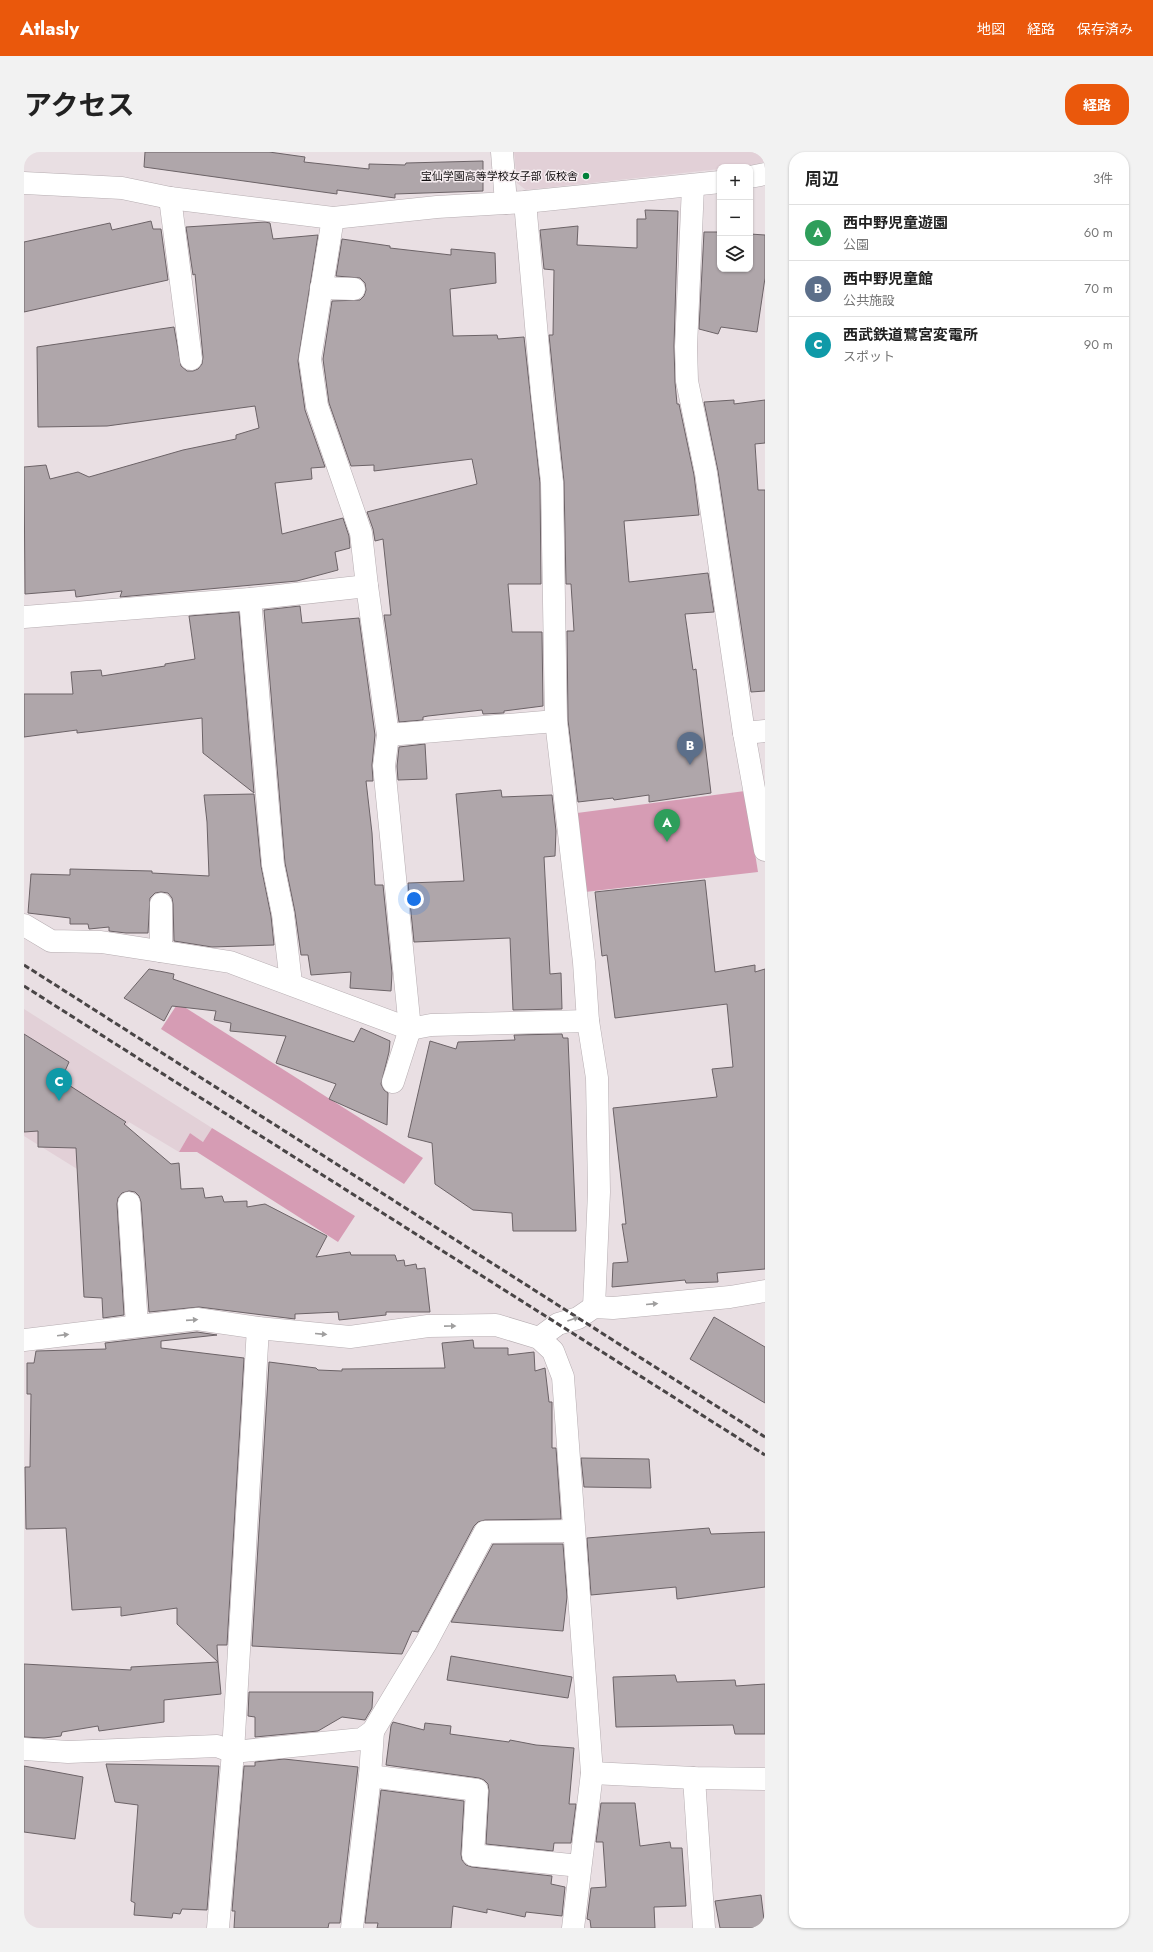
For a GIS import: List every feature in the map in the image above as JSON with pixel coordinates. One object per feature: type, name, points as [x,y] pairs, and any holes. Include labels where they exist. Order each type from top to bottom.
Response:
[{"type":"street","points":[[502,152],[516,203],[542,393],[552,482],[556,721],[584,962],[588,1021],[598,1078],[599,1192],[594,1307]]},
{"type":"street","points":[[753,176],[765,174]]},
{"type":"street","points":[[24,183],[122,188],[170,198],[333,218],[437,207],[516,203],[717,182]]},
{"type":"street","points":[[693,186],[686,347],[687,381],[755,732],[765,850]]},
{"type":"street","points":[[170,198],[191,359]]},
{"type":"street","points":[[333,218],[310,359],[317,406],[361,533],[366,586],[388,735],[384,766],[410,1029],[392,1082]]},
{"type":"street","points":[[321,288],[354,289]]},
{"type":"street","points":[[24,617],[250,599],[366,586]]},
{"type":"street","points":[[250,599],[273,865],[284,914],[291,983]]},
{"type":"street","points":[[388,735],[556,721]]},
{"type":"street","points":[[161,904],[161,951]]},
{"type":"street","points":[[24,925],[51,941],[101,942],[230,962],[291,983],[410,1029],[431,1025],[588,1021]]},
{"type":"street","points":[[129,1203],[137,1326]]},
{"type":"street","points":[[539,1338],[558,1324],[578,1318],[594,1307],[613,1308],[730,1297],[765,1291]]},
{"type":"street","points":[[24,1340],[197,1319],[258,1328],[350,1337],[428,1326],[496,1325],[539,1338],[553,1351],[563,1378],[572,1494],[573,1531],[592,1773],[585,1842],[580,1866],[573,1928]]},
{"type":"street","points":[[218,1928],[233,1752],[258,1328]]},
{"type":"street","points":[[24,1749],[68,1752],[217,1746],[233,1752],[362,1739],[373,1731],[426,1643],[485,1532],[573,1531]]},
{"type":"street","points":[[352,1928],[370,1776],[373,1731]]},
{"type":"street","points":[[592,1773],[694,1778],[765,1779]]},
{"type":"street","points":[[370,1776],[477,1790],[473,1855],[580,1866]]},
{"type":"street","points":[[694,1778],[704,1928]]},
{"type":"shaded area","name":"宝仙学園高等学校女子部 仮校舎","points":[[514,152],[765,152],[765,161],[756,166],[753,166],[753,164],[717,164],[717,169],[526,190],[517,183]]},
{"type":"shaded area","points":[[745,791],[758,872],[585,892],[577,813]]},
{"type":"shaded area","points":[[178,1003],[423,1158],[404,1184],[161,1029]]},
{"type":"shaded area","points":[[24,1009],[212,1128],[203,1142],[190,1133],[179,1152],[129,1122],[90,1177],[24,1136]]},
{"type":"shaded area","points":[[212,1128],[355,1216],[338,1242],[197,1152],[179,1152],[190,1133],[203,1142]]},
{"type":"building","points":[[145,152],[269,152],[305,157],[304,162],[369,169],[369,164],[405,165],[406,163],[483,161],[483,191],[395,194],[395,198],[337,190],[337,194],[144,167]]},
{"type":"building","points":[[645,210],[678,211],[674,346],[675,382],[677,404],[679,404],[694,475],[699,515],[624,521],[629,582],[708,573],[714,612],[685,614],[693,670],[696,669],[711,793],[649,802],[649,795],[614,800],[613,798],[578,802],[568,720],[567,631],[574,631],[571,584],[566,584],[564,482],[549,335],[553,335],[554,270],[544,269],[540,230],[578,226],[577,245],[637,248],[637,219],[646,219]]},
{"type":"building","points":[[151,221],[153,229],[161,229],[168,280],[24,312],[24,242],[110,223],[112,230]]},
{"type":"building","points":[[265,222],[270,223],[273,239],[318,235],[298,361],[305,410],[325,467],[311,468],[312,479],[275,483],[282,534],[343,518],[349,536],[350,548],[335,552],[338,570],[297,581],[120,597],[122,591],[76,597],[75,590],[25,594],[24,467],[46,465],[50,479],[78,472],[89,477],[183,450],[236,439],[236,435],[259,428],[255,406],[107,426],[38,427],[37,347],[174,327],[181,366],[187,371],[198,369],[202,364],[203,357],[195,274],[193,275],[186,227]]},
{"type":"building","points":[[704,232],[717,232],[717,272],[753,272],[753,234],[765,235],[765,278],[757,332],[721,327],[718,334],[699,329]]},
{"type":"building","points":[[342,239],[390,246],[390,248],[451,255],[451,249],[495,253],[496,283],[450,289],[453,336],[497,335],[498,339],[524,337],[540,483],[541,584],[508,584],[512,632],[542,632],[543,706],[504,711],[504,713],[483,714],[482,710],[428,716],[423,717],[423,720],[399,722],[384,615],[391,615],[383,539],[375,541],[373,529],[367,512],[477,484],[472,459],[374,471],[374,465],[351,466],[329,403],[323,359],[332,301],[360,300],[364,296],[366,290],[365,283],[360,278],[336,276]]},
{"type":"building","points":[[734,400],[734,404],[765,400],[765,443],[755,444],[758,490],[765,490],[765,691],[751,692],[718,471],[704,402]]},
{"type":"building","points":[[300,606],[302,623],[359,618],[375,735],[372,765],[373,781],[366,781],[372,833],[375,885],[383,885],[392,973],[391,991],[350,988],[351,972],[311,975],[308,955],[301,955],[295,912],[285,863],[264,610]]},
{"type":"building","points":[[239,612],[254,793],[203,753],[202,718],[77,733],[77,730],[24,737],[24,694],[73,694],[71,672],[101,670],[102,676],[165,666],[165,664],[195,659],[189,616]]},
{"type":"building","points":[[425,744],[427,779],[398,780],[397,766],[399,747]]},
{"type":"building","points":[[501,790],[502,797],[552,795],[556,831],[555,856],[544,857],[550,974],[561,973],[562,1009],[513,1010],[510,938],[414,942],[408,883],[464,881],[456,794]]},
{"type":"building","points":[[254,794],[261,866],[271,916],[274,945],[212,947],[174,941],[172,898],[168,893],[161,892],[155,893],[150,898],[148,933],[109,931],[109,927],[89,929],[88,924],[70,924],[70,918],[28,913],[31,874],[70,875],[70,869],[152,871],[152,873],[209,876],[207,822],[204,795]]},
{"type":"building","points":[[705,880],[715,972],[755,965],[755,972],[765,969],[765,1269],[717,1273],[718,1282],[686,1283],[685,1280],[612,1287],[613,1263],[628,1262],[622,1224],[626,1224],[613,1108],[717,1097],[712,1069],[733,1067],[727,1004],[615,1018],[607,955],[602,956],[595,892]]},
{"type":"building","points":[[149,969],[174,974],[173,979],[354,1042],[361,1028],[390,1041],[389,1052],[381,1084],[384,1090],[388,1093],[387,1125],[329,1099],[336,1084],[276,1063],[286,1036],[230,1031],[231,1023],[214,1020],[216,1011],[172,1006],[164,1021],[124,998]]},
{"type":"building","points":[[24,1034],[69,1062],[61,1080],[126,1122],[124,1124],[171,1164],[179,1163],[181,1189],[203,1188],[205,1198],[222,1196],[224,1202],[247,1201],[247,1207],[265,1204],[327,1236],[316,1257],[350,1252],[351,1255],[395,1255],[397,1261],[404,1260],[405,1266],[416,1264],[417,1269],[425,1268],[430,1312],[386,1312],[386,1315],[339,1320],[338,1312],[295,1314],[295,1319],[199,1307],[149,1312],[141,1202],[139,1196],[135,1192],[129,1191],[122,1193],[118,1198],[117,1204],[124,1315],[103,1318],[102,1298],[84,1297],[76,1148],[38,1147],[38,1131],[24,1132]]},
{"type":"building","points":[[562,1034],[563,1038],[568,1038],[576,1231],[513,1231],[512,1213],[473,1210],[435,1184],[432,1143],[408,1137],[430,1041],[456,1049],[458,1042],[515,1040],[514,1035]]},
{"type":"building","points":[[714,1317],[765,1347],[765,1403],[690,1359]]},
{"type":"building","points":[[197,1332],[217,1335],[161,1341],[161,1348],[244,1358],[227,1645],[217,1645],[218,1662],[177,1624],[177,1608],[121,1616],[121,1607],[72,1610],[66,1528],[26,1529],[25,1467],[30,1467],[31,1394],[27,1394],[27,1363],[34,1363],[36,1351],[106,1349],[105,1343]]},
{"type":"building","points":[[473,1340],[474,1348],[508,1348],[508,1355],[534,1352],[535,1371],[545,1368],[549,1402],[552,1402],[552,1448],[556,1448],[561,1519],[485,1520],[478,1522],[474,1526],[418,1632],[412,1631],[402,1654],[252,1646],[269,1362],[316,1368],[318,1370],[342,1371],[342,1369],[445,1368],[442,1343]]},
{"type":"building","points":[[581,1458],[649,1459],[651,1488],[584,1487]]},
{"type":"building","points":[[709,1528],[711,1534],[765,1532],[765,1587],[677,1599],[676,1587],[591,1595],[587,1538]]},
{"type":"building","points":[[493,1544],[563,1544],[567,1597],[563,1631],[451,1622]]},
{"type":"building","points":[[451,1656],[572,1677],[568,1698],[447,1680]]},
{"type":"building","points":[[218,1662],[221,1694],[164,1700],[164,1722],[99,1731],[98,1726],[62,1732],[61,1736],[44,1738],[24,1737],[24,1664],[131,1670],[131,1667]]},
{"type":"building","points":[[675,1675],[677,1682],[735,1680],[736,1686],[765,1684],[765,1734],[735,1734],[733,1725],[616,1727],[613,1677]]},
{"type":"building","points":[[249,1692],[373,1692],[372,1708],[365,1720],[342,1717],[318,1731],[255,1737],[255,1717],[248,1716]]},
{"type":"building","points":[[393,1722],[424,1730],[425,1723],[451,1726],[450,1734],[509,1742],[510,1740],[536,1745],[574,1748],[569,1804],[576,1804],[571,1843],[554,1843],[553,1851],[486,1844],[489,1791],[488,1784],[479,1778],[386,1765],[391,1726]]},
{"type":"building","points":[[284,1759],[358,1767],[340,1923],[329,1923],[328,1928],[234,1928],[235,1911],[232,1911],[244,1766],[255,1766],[255,1762]]},
{"type":"building","points":[[106,1764],[219,1766],[207,1910],[182,1909],[180,1914],[173,1913],[172,1918],[134,1915],[135,1903],[131,1901],[138,1805],[115,1802]]},
{"type":"building","points":[[24,1766],[83,1777],[75,1839],[24,1832]]},
{"type":"building","points":[[381,1790],[464,1801],[461,1854],[462,1860],[466,1865],[472,1867],[552,1876],[551,1884],[565,1887],[562,1916],[526,1912],[525,1917],[487,1909],[487,1913],[453,1906],[451,1928],[377,1928],[378,1923],[365,1923]]},
{"type":"building","points":[[601,1803],[635,1803],[640,1846],[670,1842],[671,1848],[682,1848],[686,1906],[654,1907],[655,1928],[591,1928],[590,1920],[587,1919],[591,1888],[606,1887],[603,1842],[596,1842]]},
{"type":"building","points":[[761,1895],[765,1928],[720,1928],[715,1901]]},
{"type":"railway","points":[[24,965],[765,1437]]},
{"type":"railway","points":[[24,986],[765,1455]]},
{"type":"place","name":"宝仙学園高等学校女子部 仮校舎","points":[[586,176]]},
{"type":"place","name":"西中野児童館","points":[[690,765]]},
{"type":"place","name":"西中野児童遊園","points":[[667,842]]},
{"type":"place","name":"西武鉄道鷺宮変電所","points":[[59,1101]]}]
